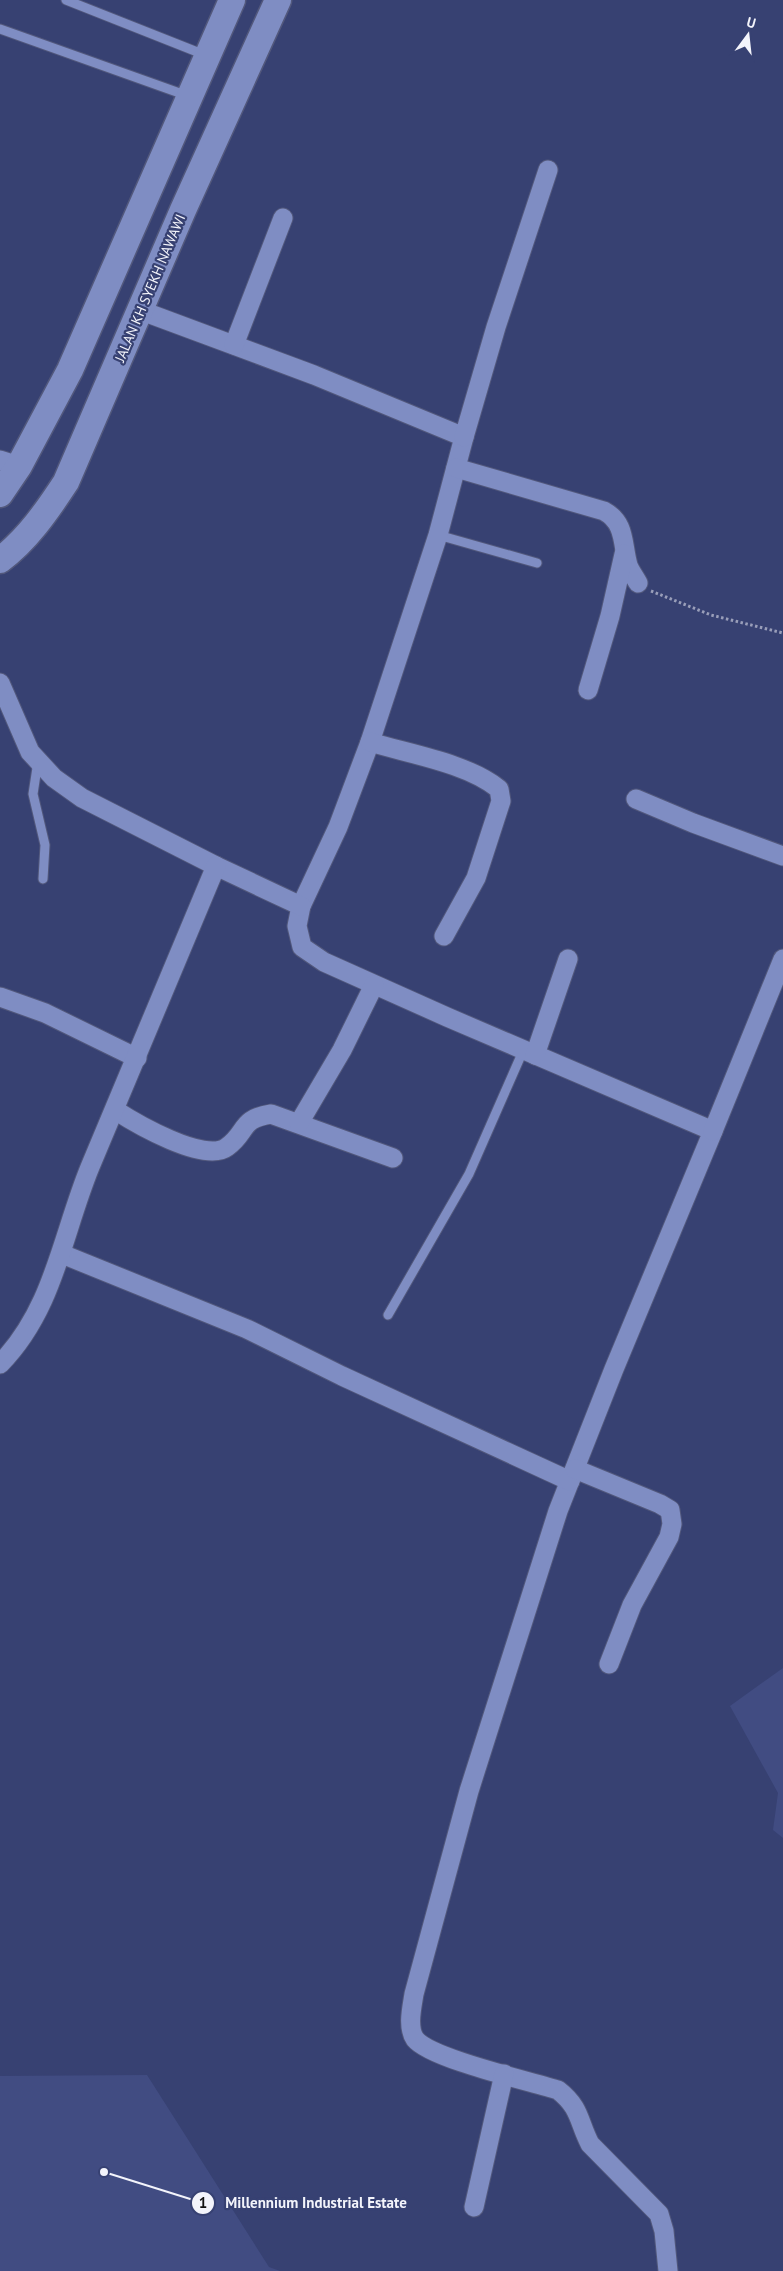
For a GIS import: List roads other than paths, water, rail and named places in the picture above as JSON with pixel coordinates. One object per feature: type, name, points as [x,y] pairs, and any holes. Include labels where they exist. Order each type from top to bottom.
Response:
[{"type":"main road","points":[[0,494],[10,463],[70,370],[232,0]]},
{"type":"main road","name":"JALAN KH SYEKH NAWAWI","points":[[0,560],[10,553],[45,514],[66,482],[142,311],[183,210],[278,0]]},
{"type":"main road","points":[[148,194],[183,210]]},
{"type":"street","points":[[548,170],[496,327],[438,535],[370,742],[338,827],[301,906],[297,926],[302,947],[324,962],[529,1053],[713,1130]]},
{"type":"street","points":[[234,346],[283,218]]},
{"type":"street","points":[[142,311],[314,375],[464,437]]},
{"type":"street","points":[[456,468],[604,511],[613,516],[620,526],[629,567],[638,583]]},
{"type":"street","points":[[588,690],[610,616],[625,549]]},
{"type":"street","points":[[0,683],[30,752],[54,778],[82,798],[216,866],[301,906]]},
{"type":"street","points":[[370,742],[459,768],[491,782],[499,789],[501,801],[476,878],[444,936]]},
{"type":"street","points":[[636,799],[693,823],[783,856]]},
{"type":"street","points":[[0,1364],[15,1349],[39,1311],[62,1254],[90,1169],[216,866]]},
{"type":"street","points":[[529,1053],[568,959]]},
{"type":"street","points":[[668,2271],[664,2231],[659,2214],[590,2144],[571,2100],[558,2090],[435,2053],[415,2038],[410,2022],[414,1994],[469,1791],[558,1511],[783,959]]},
{"type":"street","points":[[299,1123],[342,1050],[374,985]]},
{"type":"street","points":[[0,997],[45,1013],[137,1058]]},
{"type":"street","points":[[114,1110],[138,1124],[191,1148],[213,1151],[227,1148],[254,1117],[271,1114],[393,1158]]},
{"type":"street","points":[[62,1254],[248,1329],[342,1376],[572,1474],[660,1504],[670,1510],[670,1537],[632,1605],[609,1664]]},
{"type":"street","points":[[474,2207],[504,2074]]},
{"type":"lane","points":[[66,0],[208,56]]},
{"type":"lane","points":[[0,29],[191,97]]},
{"type":"lane","points":[[438,535],[537,563]]},
{"type":"lane","points":[[38,761],[33,794],[45,845],[43,879]]},
{"type":"lane","points":[[388,1315],[469,1174],[529,1053]]},
{"type":"place","name":"Millennium Industrial Estate","points":[[104,2172]]}]
